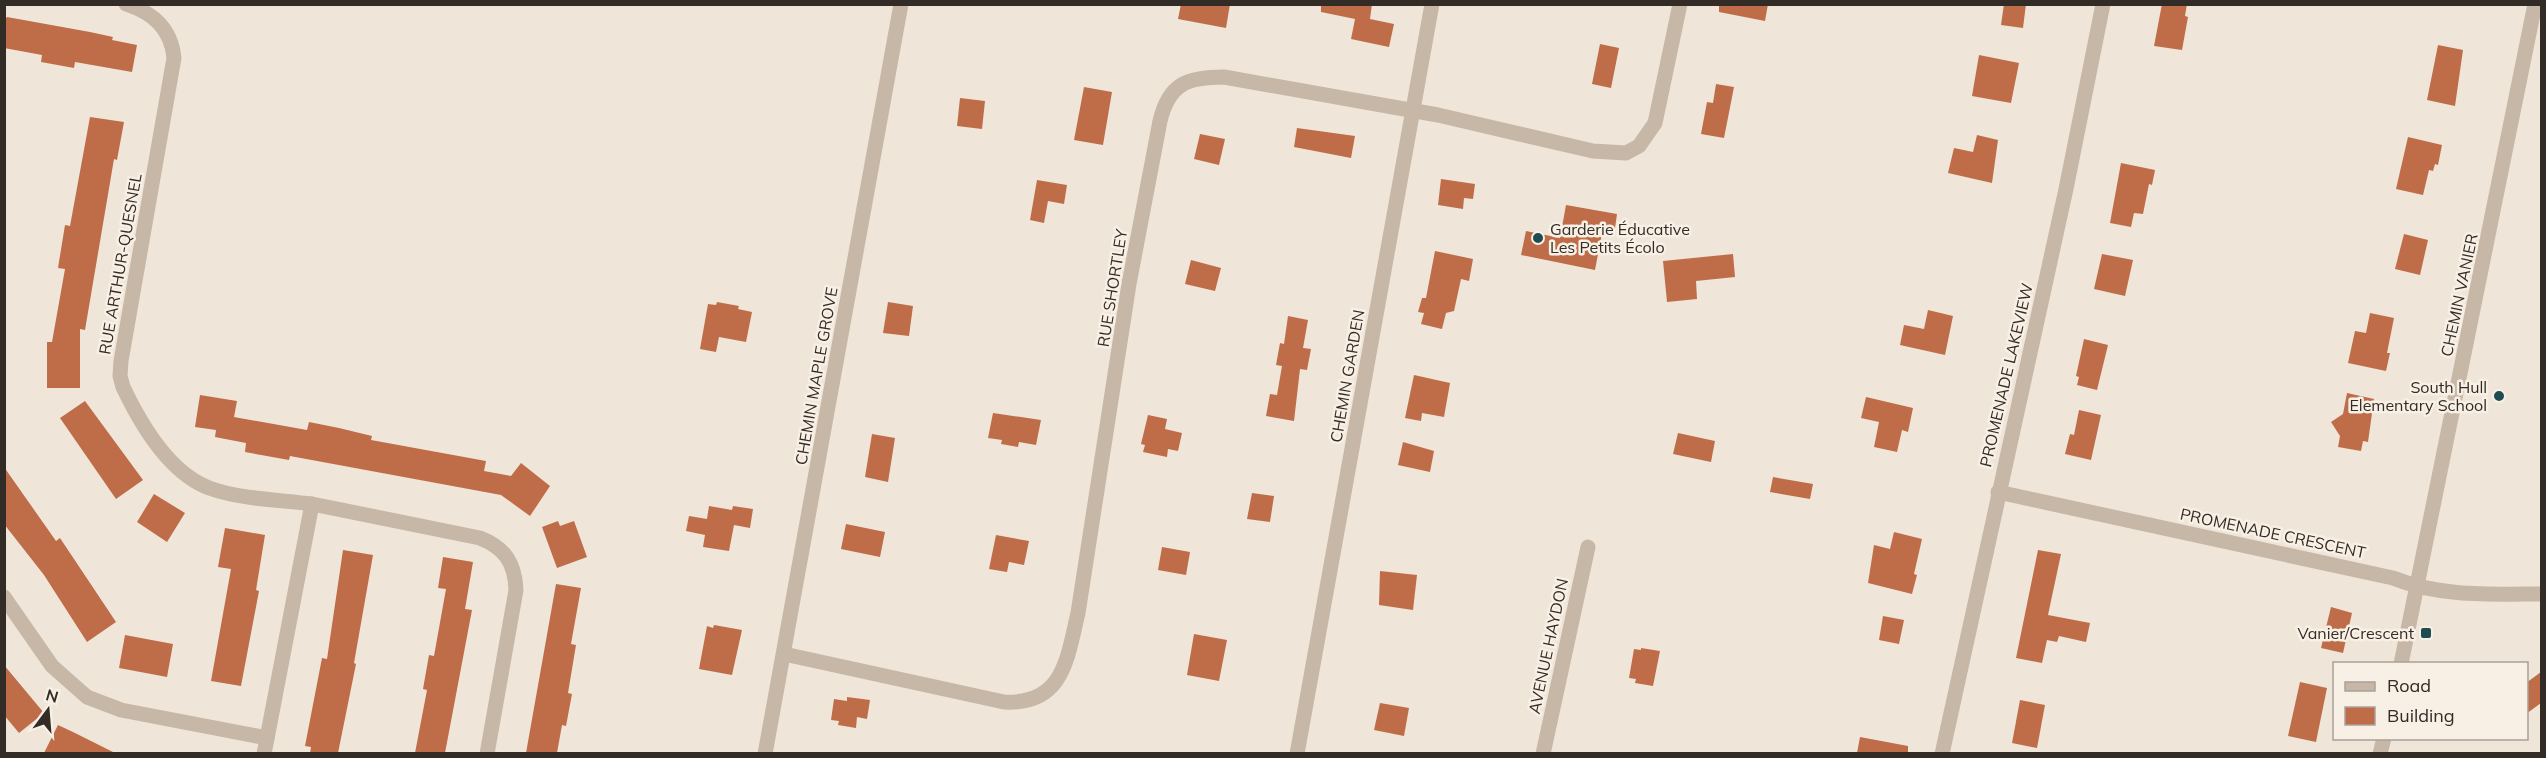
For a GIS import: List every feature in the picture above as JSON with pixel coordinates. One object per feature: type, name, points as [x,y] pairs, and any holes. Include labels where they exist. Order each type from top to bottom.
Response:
[{"type":"street","name":"RUE ARTHUR-QUESNEL","points":[[126,4],[140,9],[159,22],[168,33],[174,58],[122,361],[120,376],[123,387],[166,456],[177,469],[214,490],[312,504],[480,538],[504,551],[516,575],[516,590],[487,753]]},
{"type":"street","name":"CHEMIN MAPLE GROVE","points":[[765,753],[901,4]]},
{"type":"street","name":"CHEMIN GARDEN","points":[[1297,753],[1432,4]]},
{"type":"street","name":"RUE SHORTLEY","points":[[784,654],[1004,702],[1022,703],[1037,699],[1050,691],[1067,661],[1078,614],[1129,284],[1160,121],[1169,96],[1188,80],[1224,77],[1413,111],[1601,152],[1626,153],[1639,146],[1649,136],[1659,107],[1680,4]]},
{"type":"street","name":"PROMENADE LAKEVIEW","points":[[1942,753],[2063,199],[2103,4]]},
{"type":"street","name":"CHEMIN VANIER","points":[[2401,662],[2536,25],[2535,4]]},
{"type":"street","name":"PROMENADE CRESCENT","points":[[1998,492],[2393,578],[2417,588],[2442,592],[2541,594]]},
{"type":"street","points":[[4,597],[52,666],[87,697],[122,710],[266,746],[312,504]]},
{"type":"street","name":"AVENUE HAYDON","points":[[1543,753],[1588,547]]},
{"type":"building","points":[[1181,4],[1230,4],[1226,28],[1178,19]]},
{"type":"building","points":[[1321,4],[1372,4],[1370,19],[1394,24],[1389,47],[1351,39],[1355,19],[1321,12]]},
{"type":"building","points":[[1719,4],[1768,4],[1765,21],[1719,12]]},
{"type":"building","points":[[2004,4],[2026,4],[2023,28],[2001,25]]},
{"type":"building","points":[[2162,4],[2187,4],[2185,16],[2188,17],[2182,50],[2154,46]]},
{"type":"building","points":[[7,17],[90,32],[113,37],[112,40],[137,45],[132,72],[75,62],[74,68],[41,62],[42,55],[4,48],[4,20]]},
{"type":"building","points":[[1600,44],[1619,48],[1611,88],[1592,84]]},
{"type":"building","points":[[2438,45],[2463,50],[2455,106],[2427,100]]},
{"type":"building","points":[[1979,55],[2019,63],[2011,103],[1972,96]]},
{"type":"building","points":[[1716,84],[1734,87],[1724,138],[1701,134],[1707,102],[1713,103]]},
{"type":"building","points":[[1084,87],[1112,92],[1103,145],[1074,140]]},
{"type":"building","points":[[960,98],[985,101],[982,129],[957,126]]},
{"type":"building","points":[[90,117],[124,122],[117,160],[114,159],[85,330],[80,329],[80,388],[47,388],[47,342],[52,342],[65,269],[58,268],[65,225],[70,226]]},
{"type":"building","points":[[1297,128],[1355,136],[1351,158],[1294,147]]},
{"type":"building","points":[[1200,134],[1225,139],[1219,165],[1194,159]]},
{"type":"building","points":[[1977,135],[1998,140],[1992,183],[1948,173],[1954,148],[1973,152]]},
{"type":"building","points":[[2408,137],[2442,145],[2438,165],[2435,164],[2433,171],[2429,170],[2423,195],[2396,189]]},
{"type":"building","points":[[2121,163],[2155,170],[2152,185],[2149,184],[2143,214],[2134,213],[2131,227],[2110,223]]},
{"type":"building","points":[[1441,179],[1475,184],[1473,199],[1464,198],[1463,209],[1438,205]]},
{"type":"building","points":[[1037,180],[1067,185],[1064,204],[1048,201],[1044,223],[1030,220]]},
{"type":"building","name":"Garderie Éducative Les Petits Écolo","points":[[1566,205],[1617,214],[1614,235],[1602,233],[1595,270],[1521,255],[1526,231],[1560,238]]},
{"type":"building","points":[[2404,234],[2428,240],[2420,275],[2395,269]]},
{"type":"building","points":[[1435,251],[1473,259],[1469,281],[1461,279],[1454,311],[1446,313],[1442,329],[1421,324],[1424,313],[1418,312],[1422,298],[1426,298]]},
{"type":"building","points":[[1733,254],[1735,277],[1696,281],[1697,299],[1667,302],[1663,261]]},
{"type":"building","points":[[2102,254],[2133,260],[2125,296],[2094,289]]},
{"type":"building","points":[[1191,260],[1221,268],[1215,291],[1185,284]]},
{"type":"building","points":[[717,302],[739,306],[738,309],[752,312],[746,342],[719,337],[716,352],[700,349],[708,304],[716,305]]},
{"type":"building","points":[[888,302],[913,306],[909,336],[883,333]]},
{"type":"building","points":[[1928,310],[1953,316],[1945,355],[1900,345],[1904,325],[1924,329]]},
{"type":"building","points":[[2370,313],[2394,318],[2386,371],[2348,363],[2355,331],[2366,333]]},
{"type":"building","points":[[1288,316],[1308,320],[1303,348],[1311,349],[1307,370],[1300,369],[1294,421],[1266,416],[1270,394],[1277,395],[1282,366],[1276,365],[1280,343],[1284,344]]},
{"type":"building","points":[[2084,339],[2108,345],[2097,390],[2077,385],[2079,377],[2076,376]]},
{"type":"building","points":[[1414,375],[1450,383],[1444,417],[1422,413],[1421,421],[1405,418]]},
{"type":"building","points":[[2347,393],[2374,399],[2368,442],[2363,441],[2361,451],[2338,447],[2340,436],[2331,422],[2343,414]]},
{"type":"building","points":[[200,395],[237,401],[234,417],[307,430],[309,422],[339,428],[372,436],[371,440],[486,461],[484,471],[511,476],[521,463],[550,486],[530,516],[501,495],[290,456],[289,460],[245,452],[246,443],[215,437],[216,430],[195,427]]},
{"type":"building","points":[[1866,397],[1913,408],[1908,432],[1902,430],[1897,452],[1874,447],[1879,422],[1861,418]]},
{"type":"building","points":[[85,401],[143,480],[116,499],[60,418]]},
{"type":"building","points":[[2079,410],[2101,415],[2091,460],[2065,454],[2070,434],[2074,435]]},
{"type":"building","points":[[993,413],[1041,420],[1036,445],[1019,442],[1018,447],[1001,444],[1002,440],[988,438]]},
{"type":"building","points":[[1148,415],[1167,419],[1165,429],[1182,433],[1178,451],[1168,449],[1167,457],[1143,452],[1145,445],[1141,444]]},
{"type":"building","points":[[1678,433],[1715,441],[1711,462],[1673,454]]},
{"type":"building","points":[[872,434],[895,438],[888,482],[865,477]]},
{"type":"building","points":[[1403,442],[1434,451],[1430,472],[1398,465]]},
{"type":"building","points":[[4,467],[56,541],[60,538],[116,622],[87,642],[44,575],[4,524]]},
{"type":"building","points":[[1773,477],[1813,484],[1810,499],[1770,492]]},
{"type":"building","points":[[1252,493],[1274,496],[1270,522],[1247,519]]},
{"type":"building","points":[[154,494],[185,513],[167,542],[137,522]]},
{"type":"building","points":[[709,506],[732,510],[733,506],[753,509],[750,528],[734,525],[729,551],[703,547],[705,535],[686,531],[689,516],[707,519]]},
{"type":"building","points":[[558,521],[560,526],[574,521],[587,557],[557,568],[542,527]]},
{"type":"building","points":[[846,524],[885,532],[880,557],[841,549]]},
{"type":"building","points":[[225,528],[265,535],[256,590],[259,591],[241,686],[211,681],[231,569],[218,567]]},
{"type":"building","points":[[1894,532],[1922,539],[1912,594],[1868,583],[1874,545],[1890,549]]},
{"type":"building","points":[[996,535],[1029,541],[1024,565],[1009,562],[1007,572],[989,569]]},
{"type":"building","points":[[1162,547],[1190,552],[1186,575],[1158,570]]},
{"type":"building","points":[[343,550],[373,555],[354,663],[356,664],[338,753],[310,753],[311,747],[305,746],[322,658],[327,659]]},
{"type":"building","points":[[2038,550],[2061,554],[2048,615],[2090,623],[2086,642],[2059,636],[2057,642],[2047,640],[2042,663],[2016,658]]},
{"type":"building","points":[[443,557],[473,562],[465,609],[472,610],[445,753],[415,753],[427,690],[423,689],[429,655],[434,656],[446,589],[438,588]]},
{"type":"building","points":[[1380,571],[1417,575],[1413,610],[1379,605]]},
{"type":"building","points":[[556,584],[581,588],[571,644],[576,645],[568,693],[572,694],[566,726],[562,725],[557,753],[526,753]]},
{"type":"building","points":[[2331,607],[2352,613],[2343,653],[2321,648]]},
{"type":"building","points":[[1883,616],[1904,620],[1899,644],[1879,640]]},
{"type":"building","points":[[714,625],[742,630],[732,675],[699,669],[707,626],[713,628]]},
{"type":"building","points":[[1194,634],[1227,640],[1219,681],[1187,675]]},
{"type":"building","points":[[125,635],[173,644],[167,677],[119,668]]},
{"type":"building","points":[[1641,648],[1660,651],[1653,686],[1635,683],[1636,679],[1629,678],[1634,649],[1641,650]]},
{"type":"building","points":[[4,665],[44,713],[19,733],[4,715]]},
{"type":"building","points":[[2541,672],[2541,703],[2528,713],[2528,682]]},
{"type":"building","points":[[2300,682],[2327,688],[2316,742],[2288,736]]},
{"type":"building","points":[[847,697],[870,700],[867,719],[857,717],[856,728],[838,725],[839,721],[831,720],[834,699],[847,701]]},
{"type":"building","points":[[2020,700],[2045,705],[2037,748],[2012,743]]},
{"type":"building","points":[[1380,703],[1409,708],[1404,736],[1374,730]]},
{"type":"building","points":[[58,725],[75,733],[115,753],[44,753]]},
{"type":"building","points":[[1860,737],[1908,746],[1908,753],[1857,753]]},
{"type":"place","name":"Garderie Éducative Les Petits Écolo","points":[[1538,238]]},
{"type":"place","name":"South Hull Elementary School","points":[[2499,396]]},
{"type":"place","name":"Vanier/Crescent","points":[[2426,633]]}]
